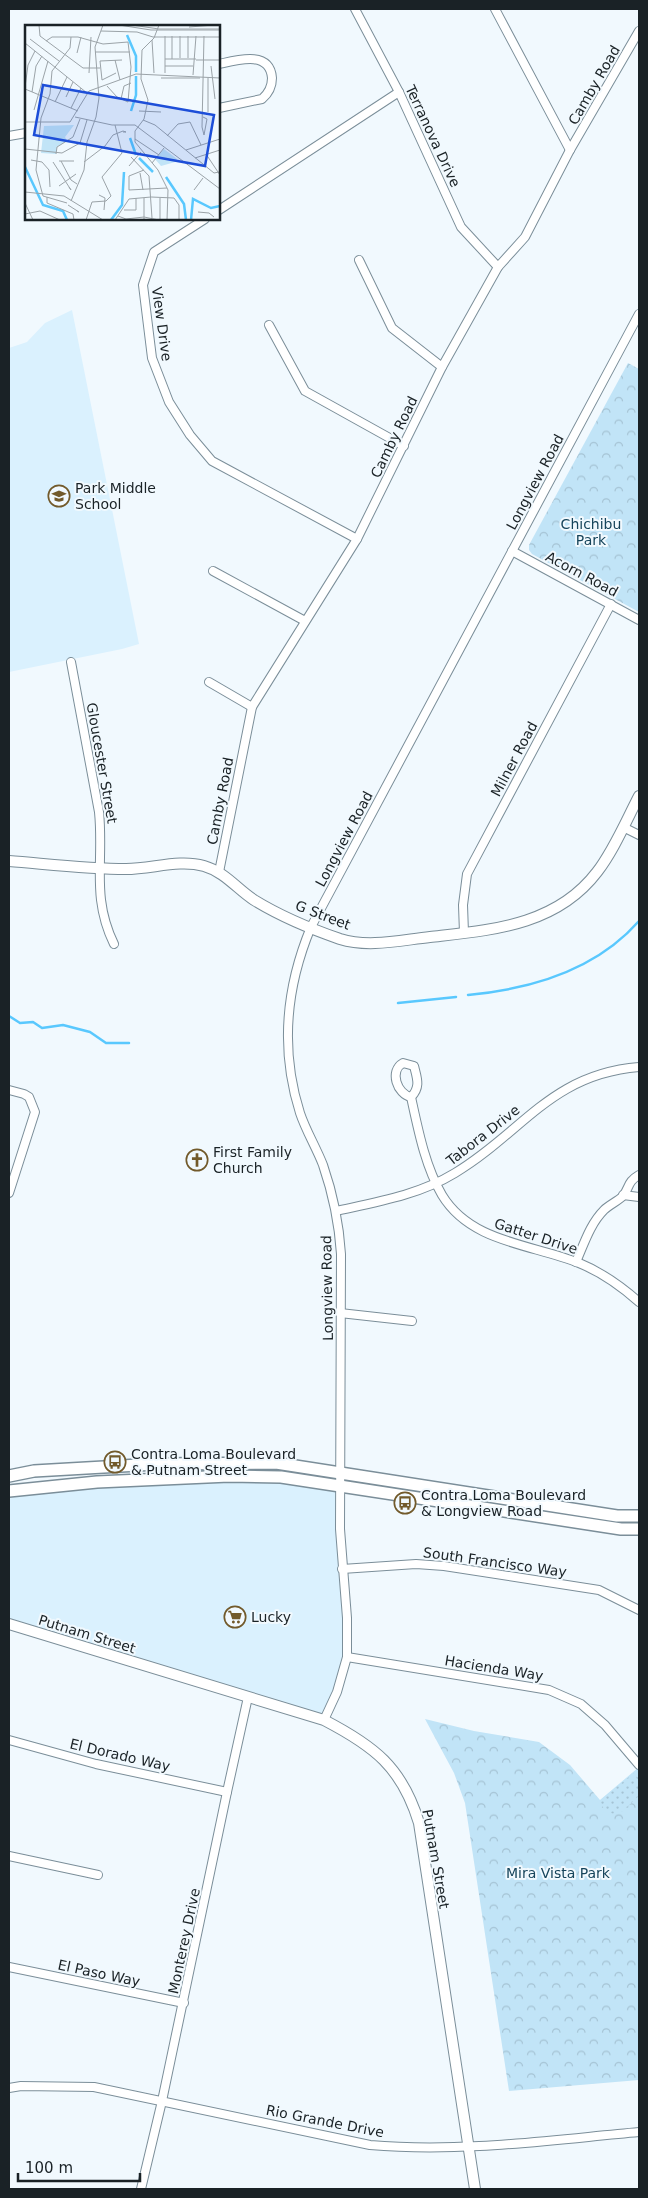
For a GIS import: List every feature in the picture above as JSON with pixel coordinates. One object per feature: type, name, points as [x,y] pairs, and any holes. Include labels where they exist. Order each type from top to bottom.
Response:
[{"type":"main road","points":[[9,1476],[34,1471],[226,1462],[276,1463],[340,1471],[617,1516],[639,1516]]},
{"type":"main road","points":[[9,1491],[97,1482],[229,1476],[281,1477],[621,1529],[639,1529]]},
{"type":"street","name":"Terranova Drive","points":[[355,9],[399,92],[461,227],[498,267]]},
{"type":"street","points":[[498,10],[570,150]]},
{"type":"street","name":"Camby Road","points":[[219,872],[252,707],[357,539],[442,367],[498,267],[525,237],[570,150],[639,31]]},
{"type":"street","points":[[220,64],[240,60],[260,60],[266,63],[272,76],[271,87],[262,99],[220,108]]},
{"type":"street","points":[[220,209],[399,92]]},
{"type":"street","points":[[9,136],[25,133]]},
{"type":"street","name":"View Drive","points":[[203,220],[154,252],[143,285],[152,358],[169,402],[190,436],[212,461],[357,539]]},
{"type":"street","points":[[359,260],[392,328],[442,367]]},
{"type":"street","name":"Longview Road","points":[[324,1720],[337,1692],[347,1657],[347,1618],[342,1569],[340,1487],[341,1254],[336,1211],[322,1164],[295,1096],[288,1050],[288,1018],[292,983],[300,954],[311,927],[639,314]]},
{"type":"street","points":[[269,325],[305,391],[404,446]]},
{"type":"street","name":"Acorn Road","points":[[512,551],[639,620]]},
{"type":"street","points":[[214,571],[305,621]]},
{"type":"street","name":"Milner Road","points":[[464,933],[463,906],[467,874],[611,604]]},
{"type":"street","name":"Gloucester Street","points":[[71,662],[99,812],[101,843],[99,868],[102,915],[114,944]]},
{"type":"street","points":[[209,682],[252,707]]},
{"type":"street","name":"G Street","points":[[9,861],[99,868],[139,868],[186,863],[205,866],[219,872],[252,899],[341,939],[368,944],[512,926],[552,911],[580,890],[597,872],[639,796]]},
{"type":"street","points":[[623,826],[639,835]]},
{"type":"street","name":"Tabora Drive","points":[[336,1211],[393,1199],[436,1183],[465,1166],[532,1111],[560,1092],[604,1074],[639,1067]]},
{"type":"street","points":[[9,1090],[29,1097],[34,1107],[32,1123],[9,1192]]},
{"type":"street","name":"Gatter Drive","points":[[411,1097],[426,1156],[436,1183],[445,1200],[457,1214],[480,1230],[576,1262],[606,1277],[639,1302]]},
{"type":"street","points":[[576,1262],[597,1218],[612,1203],[623,1196],[629,1182],[639,1175]]},
{"type":"street","points":[[623,1196],[639,1197]]},
{"type":"street","points":[[340,1313],[412,1322]]},
{"type":"street","name":"South Francisco Way","points":[[342,1569],[416,1564],[444,1566],[599,1590],[639,1610]]},
{"type":"street","name":"Putnam Street","points":[[9,1624],[324,1720],[351,1734],[375,1750],[398,1776],[411,1798],[418,1824],[475,2189]]},
{"type":"street","name":"Hacienda Way","points":[[347,1657],[549,1690],[581,1704],[605,1725],[639,1765]]},
{"type":"street","name":"Monterey Drive","points":[[140,2189],[184,2003],[248,1697]]},
{"type":"street","name":"El Dorado Way","points":[[9,1740],[96,1764],[227,1792]]},
{"type":"street","points":[[9,1856],[98,1876]]},
{"type":"street","name":"El Paso Way","points":[[9,1967],[184,2003]]},
{"type":"street","name":"Rio Grande Drive","points":[[9,2088],[21,2086],[94,2087],[370,2145],[412,2149],[469,2148],[639,2132]]},
{"type":"shaded area","name":"Park Middle School","points":[[72,310],[139,644],[9,672],[9,348],[27,342],[45,323]]},
{"type":"shaded area","points":[[229,1476],[340,1487],[347,1657],[324,1720],[9,1624],[9,1509],[11,1491]]},
{"type":"green space","name":"Chichibu Park","points":[[628,363],[639,369],[639,612],[532,554],[529,550],[529,545]]},
{"type":"green space","name":"Mira Vista Park","points":[[425,1719],[474,1731],[539,1742],[570,1765],[600,1800],[639,1767],[639,2080],[509,2091],[465,1803],[454,1773]]},
{"type":"green space","points":[[634,1773],[639,1779],[639,1796],[623,1811],[615,1814],[610,1813],[598,1802]]},
{"type":"waterway","points":[[468,995],[516,988],[561,974],[603,952],[622,938],[639,921]]},
{"type":"waterway","points":[[398,1003],[456,997]]},
{"type":"waterway","points":[[9,1016],[20,1023],[33,1022],[42,1028],[63,1025],[90,1032],[106,1043],[129,1043]]},
{"type":"place","name":"Park Middle School","points":[[59,496]]},
{"type":"place","name":"First Family Church","points":[[197,1160]]},
{"type":"place","name":"Contra Loma Boulevard & Putnam Street","points":[[115,1462]]},
{"type":"place","name":"Contra Loma Boulevard & Longview Road","points":[[405,1503]]},
{"type":"place","name":"Lucky","points":[[235,1617]]}]
